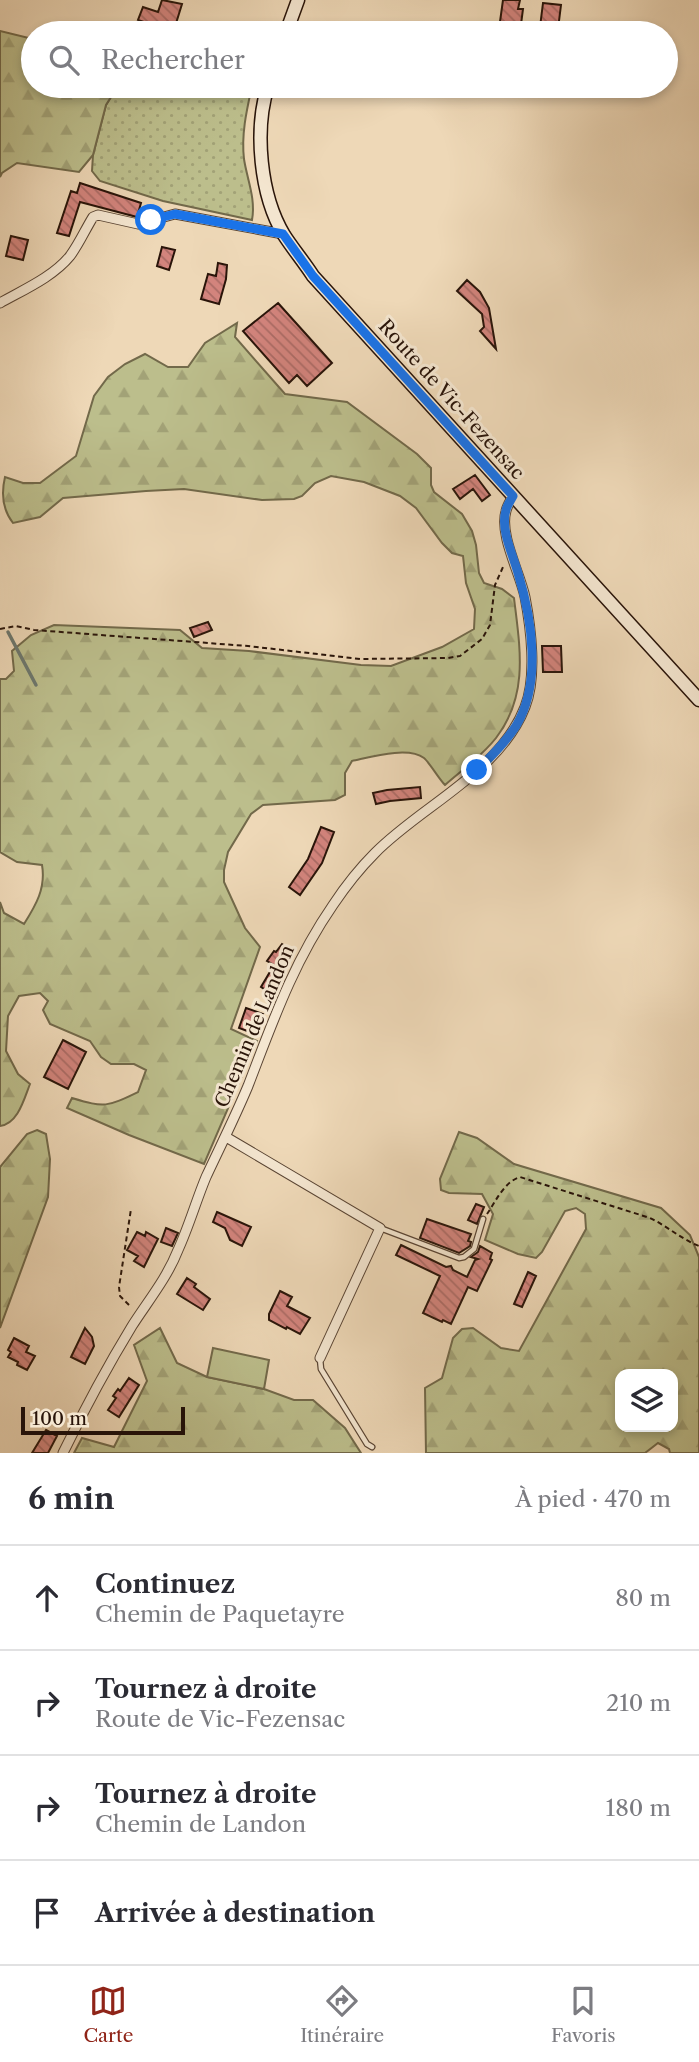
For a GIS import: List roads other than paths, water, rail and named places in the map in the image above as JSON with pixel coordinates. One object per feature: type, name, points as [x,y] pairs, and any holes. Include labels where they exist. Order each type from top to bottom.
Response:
[{"type":"main road","points":[[290,21],[298,0]]},
{"type":"main road","name":"Route de Vic-Fezensac","points":[[266,98],[261,127],[262,164],[269,199],[283,234],[313,276],[699,700]]},
{"type":"street","points":[[0,303],[63,263],[93,217],[98,215],[138,224],[175,214],[283,234]]},
{"type":"street","name":"Chemin de Landon","points":[[63,1453],[121,1345],[169,1270],[205,1180],[247,1088],[277,1006],[306,948],[333,905],[375,853],[477,770],[516,726],[531,684],[532,659],[525,597],[505,521],[506,510],[513,496]]},
{"type":"street","points":[[226,1137],[380,1228],[320,1358]]},
{"type":"lane","points":[[380,1228],[459,1258],[474,1249],[483,1219]]},
{"type":"lane","points":[[320,1358],[321,1369],[367,1444],[372,1447]]},
{"type":"waterway","points":[[8,632],[36,685]]}]
